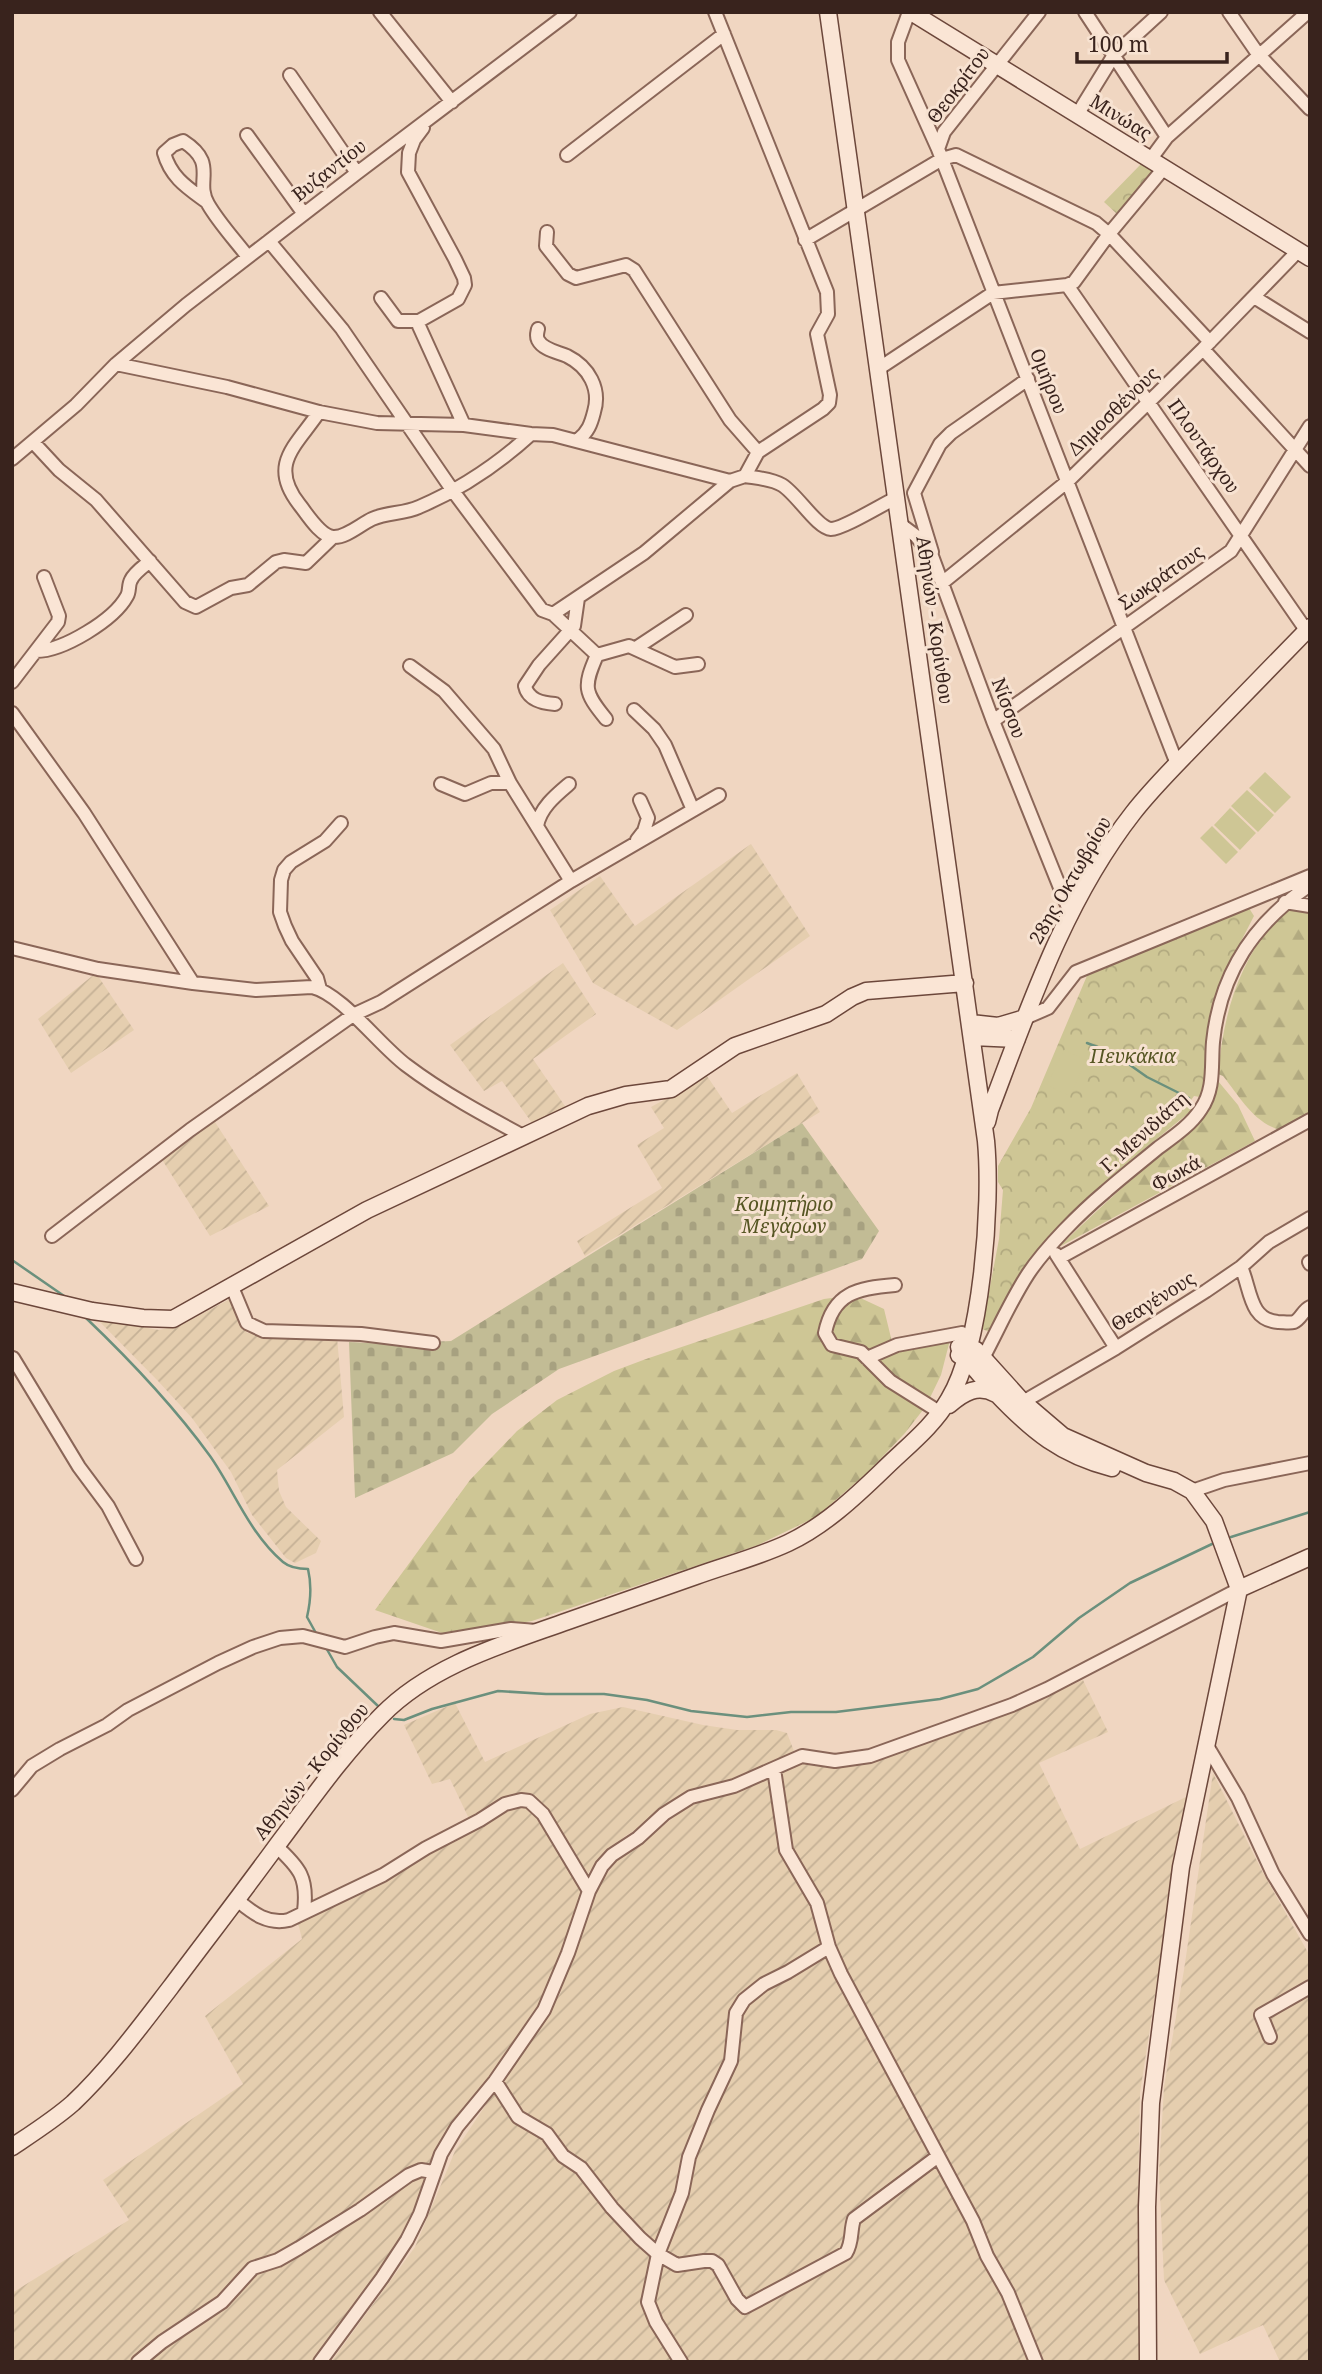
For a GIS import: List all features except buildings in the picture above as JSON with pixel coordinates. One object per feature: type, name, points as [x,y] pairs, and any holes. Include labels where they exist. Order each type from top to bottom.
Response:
[{"type":"main road","name":"Αθηνών - Κορίνθου","points":[[12,2147],[69,2106],[88,2088],[153,2010],[315,1794],[382,1714],[404,1695],[442,1670],[541,1631],[788,1543],[835,1514],[911,1442],[957,1385],[963,1348],[979,1292],[988,1173],[985,1131],[828,12]]},
{"type":"main road","name":"Μινώας","points":[[910,12],[1304,255]]},
{"type":"main road","name":"28ης Οκτωβρίου","points":[[985,1131],[989,1110],[1042,973],[1071,915],[1120,831],[1134,811],[1177,764],[1309,630]]},
{"type":"main road","points":[[12,1292],[92,1311],[170,1320],[379,1204],[570,1114],[607,1100],[671,1089],[735,1046],[826,1014],[866,991],[965,983]]},
{"type":"main road","points":[[972,1030],[1025,1018]]},
{"type":"main road","points":[[972,1030],[1017,1039]]},
{"type":"main road","points":[[963,1348],[976,1350],[1017,1405]]},
{"type":"main road","points":[[963,1348],[996,1394]]},
{"type":"main road","points":[[936,1412],[969,1391],[987,1389],[1017,1405],[1063,1436],[1192,1491],[1214,1521],[1239,1589],[1181,1867],[1149,2122],[1148,2362]]},
{"type":"main road","points":[[1239,1589],[1310,1557]]},
{"type":"street","points":[[380,12],[452,102]]},
{"type":"street","name":"Βυζαντίου","points":[[12,460],[76,405],[143,340],[570,12]]},
{"type":"street","points":[[715,12],[827,292],[828,314],[817,334],[829,402],[823,409],[758,452],[745,476]]},
{"type":"street","name":"Ομήρου","points":[[910,12],[898,42],[898,60],[940,154],[1177,764]]},
{"type":"street","name":"Θεοκρίτου","points":[[940,154],[944,132],[1039,12]]},
{"type":"street","points":[[1085,12],[1167,137]]},
{"type":"street","points":[[1077,114],[1114,55],[1161,12]]},
{"type":"street","points":[[1229,12],[1258,54],[1310,109]]},
{"type":"street","points":[[878,369],[993,293],[1067,285],[1079,278],[1157,164],[1167,137],[1308,12]]},
{"type":"street","points":[[566,155],[724,34]]},
{"type":"street","points":[[290,75],[357,173]]},
{"type":"street","points":[[381,298],[398,321],[419,321],[458,299],[465,285],[455,259],[408,172],[409,153],[414,139],[439,112]]},
{"type":"street","points":[[247,135],[304,214]]},
{"type":"street","points":[[207,202],[203,162],[198,152],[183,141],[173,145],[164,153],[166,162],[181,184],[207,202],[248,257]]},
{"type":"street","points":[[804,240],[856,210],[940,154],[956,155],[1096,223],[1109,234],[1310,466]]},
{"type":"street","points":[[547,232],[546,246],[568,274],[576,278],[626,265],[634,270],[730,420],[758,452]]},
{"type":"street","points":[[269,241],[342,329],[453,491],[542,610],[553,614],[597,655]]},
{"type":"street","name":"Δημοσθένους","points":[[942,583],[1068,481],[1254,297],[1304,255]]},
{"type":"street","name":"Πλουτάρχου","points":[[1067,285],[1309,630]]},
{"type":"street","points":[[1254,297],[1310,332]]},
{"type":"street","points":[[419,321],[424,341],[464,425]]},
{"type":"street","points":[[538,330],[537,337],[545,347],[571,358],[590,376],[596,387],[597,400],[591,425],[586,434],[578,440]]},
{"type":"street","points":[[116,364],[377,423],[464,425],[531,435],[554,435],[730,481]]},
{"type":"street","points":[[932,556],[927,531],[914,498],[915,489],[945,438],[1028,379]]},
{"type":"street","points":[[319,411],[286,461],[285,479],[288,490],[311,519],[325,534],[333,537],[340,536],[373,518],[418,508],[453,491],[492,467],[531,435]]},
{"type":"street","name":"Σωκράτους","points":[[993,720],[1227,554],[1242,536],[1310,426]]},
{"type":"street","points":[[33,442],[59,470],[96,500],[185,602],[196,607],[231,588],[248,585],[276,562],[284,560],[306,563],[333,537]]},
{"type":"street","points":[[553,614],[644,553],[730,481],[745,476],[782,485],[799,499],[821,525],[828,528],[840,527],[897,498]]},
{"type":"street","name":"Νίσσου","points":[[900,524],[916,536],[932,556],[993,720],[1071,915]]},
{"type":"street","points":[[36,651],[50,650],[80,636],[109,616],[127,596],[131,579],[150,561]]},
{"type":"street","points":[[12,682],[58,622],[59,616],[44,577]]},
{"type":"street","points":[[555,704],[533,698],[527,693],[525,686],[539,665],[571,631],[578,598]]},
{"type":"street","points":[[636,649],[686,615]]},
{"type":"street","points":[[606,719],[587,691],[586,681],[597,655],[620,646],[629,646],[675,667],[698,664]]},
{"type":"street","points":[[410,666],[444,691],[494,750],[510,783],[571,881]]},
{"type":"street","points":[[634,710],[659,735],[665,745],[692,810]]},
{"type":"street","points":[[12,713],[84,813],[193,983]]},
{"type":"street","points":[[441,784],[465,794],[491,783],[510,783]]},
{"type":"street","points":[[537,826],[538,817],[546,806],[569,784]]},
{"type":"street","points":[[52,1237],[190,1130],[353,1015],[381,1002],[571,881],[719,795]]},
{"type":"street","points":[[632,845],[644,831],[648,818],[640,800]]},
{"type":"street","points":[[320,989],[317,978],[299,953],[285,926],[280,912],[281,880],[284,870],[291,862],[325,841],[341,823]]},
{"type":"street","points":[[1025,1018],[1048,1008],[1076,972],[1310,876]]},
{"type":"street","name":"Γ. Μενιδιάτη","points":[[983,1358],[1029,1272],[1051,1246],[1102,1195],[1200,1111],[1208,1094],[1213,1041],[1231,975],[1250,939],[1285,902],[1310,885]]},
{"type":"street","points":[[1285,902],[1310,906]]},
{"type":"street","points":[[12,948],[98,969],[193,983],[256,990],[312,987],[320,989],[353,1015],[402,1062],[438,1089],[525,1137]]},
{"type":"street","name":"Φωκά","points":[[1059,1258],[1310,1120]]},
{"type":"street","name":"Θεαγένους","points":[[1017,1405],[1116,1348],[1241,1267],[1269,1242],[1310,1218]]},
{"type":"street","points":[[1051,1246],[1116,1348]]},
{"type":"street","points":[[1241,1267],[1257,1312],[1266,1321],[1297,1321],[1303,1311],[1310,1307]]},
{"type":"street","points":[[895,1285],[868,1287],[843,1298],[836,1303],[828,1318],[825,1333],[832,1345],[861,1352],[890,1381],[936,1412]]},
{"type":"street","points":[[232,1287],[247,1323],[264,1331],[361,1335],[433,1343]]},
{"type":"street","points":[[867,1358],[897,1345],[963,1348]]},
{"type":"street","points":[[12,1367],[13,1357]]},
{"type":"street","points":[[13,1357],[79,1467],[108,1506],[136,1559]]},
{"type":"street","points":[[1192,1491],[1224,1480],[1310,1463]]},
{"type":"street","points":[[320,2362],[407,2240],[420,2214],[433,2172],[457,2127],[495,2081],[544,2010],[568,1953],[589,1891],[602,1866],[612,1855],[638,1838],[675,1806],[691,1797],[723,1790],[803,1756],[835,1761],[860,1759],[1012,1705],[1239,1589]]},
{"type":"street","points":[[12,1790],[32,1766],[107,1725],[128,1710],[218,1663],[280,1638],[303,1636],[345,1647],[394,1633],[441,1641],[511,1629],[541,1631]]},
{"type":"street","points":[[1206,1744],[1238,1798],[1273,1874],[1310,1934]]},
{"type":"street","points":[[774,1769],[786,1850],[817,1903],[829,1947],[841,1974],[967,2209],[1008,2293],[1036,2362]]},
{"type":"street","points":[[237,1900],[253,1914],[276,1923],[289,1920],[383,1875],[505,1804],[521,1800],[529,1801],[537,1807],[589,1891]]},
{"type":"street","points":[[276,1846],[292,1861],[303,1877],[306,1898],[304,1911]]},
{"type":"street","points":[[681,2362],[648,2302],[658,2254],[682,2193],[698,2133],[729,2067],[739,2007],[764,1984],[829,1947]]},
{"type":"street","points":[[1270,2037],[1261,2015],[1310,1987]]},
{"type":"street","points":[[495,2081],[518,2117],[547,2134],[563,2156],[581,2168],[630,2229],[658,2254],[677,2265],[712,2261],[726,2276],[737,2300],[748,2307],[846,2253],[854,2219],[937,2157]]},
{"type":"street","points":[[138,2362],[162,2342],[222,2302],[253,2268],[278,2260],[299,2248],[409,2175],[421,2169],[433,2172]]},
{"type":"shaded area","points":[[751,844],[810,936],[677,1030],[593,983],[550,910],[600,876],[635,926]]},
{"type":"shaded area","points":[[563,963],[596,1014],[533,1059],[567,1109],[532,1123],[502,1081],[484,1091],[450,1045]]},
{"type":"shaded area","points":[[96,973],[134,1030],[71,1073],[38,1019]]},
{"type":"shaded area","points":[[797,1073],[820,1112],[585,1256],[577,1241],[662,1188],[637,1145],[664,1128],[651,1107],[707,1076],[732,1113]]},
{"type":"shaded area","points":[[215,1122],[269,1206],[210,1236],[161,1158]]},
{"type":"shaded area","points":[[230,1299],[247,1333],[337,1337],[344,1417],[277,1470],[279,1491],[286,1507],[321,1541],[316,1553],[295,1563],[286,1558],[252,1515],[231,1472],[192,1418],[97,1319],[159,1330],[181,1325]]},
{"type":"shaded area","points":[[1083,1680],[1108,1732],[1039,1763],[1080,1849],[1190,1795],[1175,1865],[1140,2093],[1138,2194],[1145,2362],[331,2362],[415,2247],[455,2151],[560,1994],[596,1887],[619,1859],[690,1805],[738,1791],[806,1761],[858,1763],[1014,1710]]},
{"type":"shaded area","points":[[455,1703],[485,1762],[590,1714],[623,1707],[703,1725],[737,1730],[776,1730],[787,1733],[794,1751],[786,1759],[719,1787],[696,1789],[669,1803],[649,1823],[625,1836],[589,1872],[567,1942],[544,1996],[522,2034],[443,2137],[430,2165],[416,2214],[402,2241],[318,2362],[12,2362],[12,2293],[129,2220],[103,2180],[243,2084],[205,2016],[302,1939],[298,1923],[389,1876],[472,1825],[450,1779],[432,1784],[404,1725]]},
{"type":"shaded area","points":[[1213,1773],[1262,1871],[1310,1956],[1310,2362],[1280,2362],[1263,2325],[1200,2354],[1164,2280],[1159,2172],[1164,2087]]},
{"type":"green space","points":[[1141,164],[1155,173],[1117,214],[1104,202]]},
{"type":"green space","points":[[1265,772],[1291,797],[1275,813],[1249,788]]},
{"type":"green space","points":[[1247,790],[1274,815],[1258,832],[1231,806]]},
{"type":"green space","points":[[1230,808],[1256,833],[1240,850],[1214,825]]},
{"type":"green space","points":[[1212,826],[1238,852],[1226,864],[1200,838]]},
{"type":"green space","points":[[1288,906],[1310,909],[1310,1113],[1280,1130],[1255,1115],[1223,1076],[1218,1074],[1230,1004],[1238,983],[1258,943]]},
{"type":"green space","name":"Πευκάκια","points":[[1249,908],[1254,916],[1223,977],[1210,1016],[1206,1078],[1200,1097],[1194,1096],[1189,1103],[1194,1105],[1191,1111],[1115,1173],[1057,1230],[990,1332],[982,1329],[999,1239],[1003,1190],[998,1182],[998,1166],[1031,1108],[1089,971],[1102,969]]},
{"type":"green space","points":[[1064,1050],[1086,1060],[1070,1096],[1047,1085]]},
{"type":"green space","points":[[1218,1081],[1238,1105],[1255,1141],[1059,1247],[1129,1182],[1187,1134],[1205,1112]]},
{"type":"green space","name":"Κοιμητήριο Μεγάρων","points":[[802,1123],[879,1231],[862,1259],[559,1369],[492,1414],[453,1453],[355,1498],[349,1342],[385,1344],[451,1341]]},
{"type":"green space","points":[[854,1295],[884,1309],[892,1342],[951,1336],[941,1375],[926,1406],[868,1472],[816,1517],[758,1545],[532,1621],[448,1635],[375,1610],[470,1480],[517,1431],[557,1400],[614,1371],[646,1359],[824,1299]]},
{"type":"waterway","points":[[1087,1043],[1113,1053],[1147,1077],[1189,1098]]},
{"type":"waterway","points":[[12,1260],[67,1298]]},
{"type":"waterway","points":[[85,1317],[150,1384],[196,1437],[219,1469],[251,1525],[271,1551],[288,1565],[308,1569],[310,1593],[307,1617],[317,1635]]},
{"type":"waterway","points":[[1231,1537],[1310,1512]]},
{"type":"waterway","points":[[394,1719],[404,1720],[432,1709],[498,1691],[604,1694],[647,1700],[691,1711],[747,1717],[791,1712],[836,1712],[940,1699],[978,1689],[1033,1657],[1079,1618],[1130,1583],[1212,1544]]},
{"type":"waterway","points":[[325,1646],[337,1667],[378,1706]]}]
